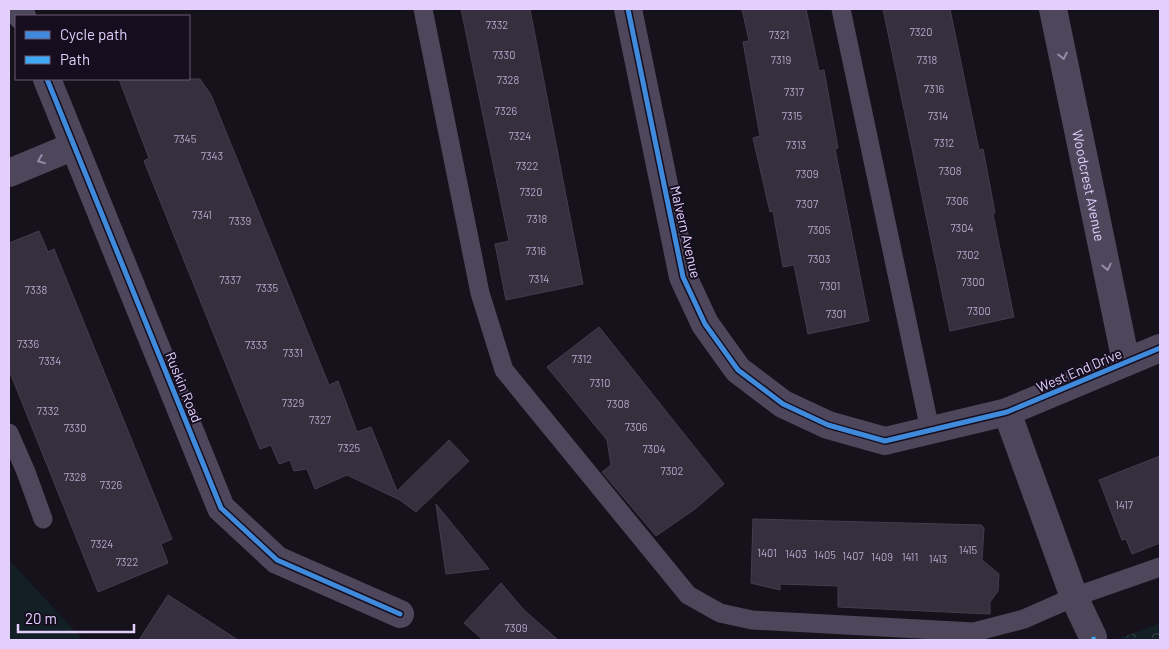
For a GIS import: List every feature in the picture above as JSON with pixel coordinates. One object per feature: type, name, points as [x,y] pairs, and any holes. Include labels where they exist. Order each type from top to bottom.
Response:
[{"type":"street","name":"Malvern Avenue","points":[[628,9],[683,276],[705,324],[738,370],[783,404],[828,425],[885,441],[1006,412]]},
{"type":"street","name":"Woodcrest Avenue","points":[[1053,9],[1126,362]]},
{"type":"street","name":"Ruskin Road","points":[[47,80],[221,508],[277,560],[400,614]]},
{"type":"street","points":[[9,173],[74,146]]},
{"type":"street","name":"West End Drive","points":[[1006,412],[1160,348]]},
{"type":"street","points":[[1006,412],[1074,597],[1093,637]]},
{"type":"lane","points":[[423,9],[480,293],[504,370],[688,595],[720,613],[752,620],[974,632],[1024,619],[1074,597],[1160,567]]},
{"type":"lane","points":[[842,9],[930,430]]},
{"type":"lane","points":[[9,433],[43,519]]},
{"type":"green space","points":[[9,560],[83,640],[9,640]]},
{"type":"green space","points":[[1160,623],[1160,640],[1116,640]]},
{"type":"building","points":[[461,9],[530,9],[583,284],[506,300],[495,244],[509,241]]},
{"type":"building","points":[[742,9],[806,9],[819,71],[824,70],[838,148],[835,149],[869,321],[808,334],[794,265],[783,267],[773,211],[770,212],[753,138],[760,136],[743,42],[749,41]]},
{"type":"building","points":[[883,9],[950,9],[979,150],[983,149],[995,213],[993,214],[1014,317],[950,331]]},
{"type":"building","points":[[200,79],[211,95],[329,385],[338,381],[357,432],[371,427],[397,491],[449,440],[469,461],[416,512],[400,500],[347,475],[315,489],[307,469],[294,471],[290,460],[279,464],[271,445],[260,449],[144,161],[149,158],[119,80]]},
{"type":"building","points":[[39,231],[48,252],[54,249],[172,539],[161,544],[168,563],[98,592],[9,370],[9,243]]},
{"type":"building","points":[[599,327],[724,484],[695,509],[656,536],[602,472],[611,465],[607,440],[547,367]]},
{"type":"building","points":[[1160,456],[1160,543],[1132,554],[1126,539],[1122,540],[1099,480]]},
{"type":"building","points":[[436,504],[489,569],[446,574]]},
{"type":"building","points":[[753,519],[981,525],[984,528],[982,560],[999,574],[998,591],[990,602],[990,614],[838,607],[838,586],[780,584],[780,590],[751,583]]},
{"type":"building","points":[[501,583],[523,609],[558,640],[483,640],[464,623]]},
{"type":"building","points":[[168,595],[238,640],[139,640]]},
{"type":"cycle path","points":[[628,9],[683,277],[705,324],[738,370],[783,404],[828,425],[885,441],[1007,412],[1160,348]]},
{"type":"cycle path","points":[[47,80],[221,508],[277,560],[400,614]]}]
